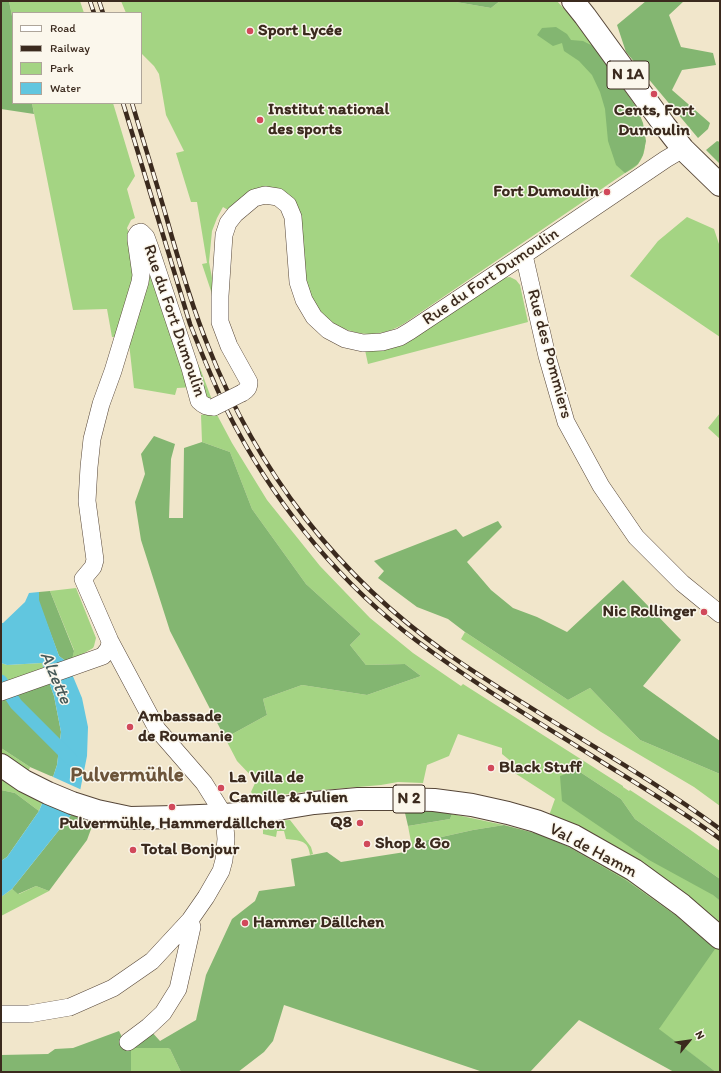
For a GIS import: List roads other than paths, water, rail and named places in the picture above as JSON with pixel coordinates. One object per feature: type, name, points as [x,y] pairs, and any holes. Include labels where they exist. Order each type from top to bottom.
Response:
[{"type":"main road","name":"N 1A","points":[[573,1],[683,149],[720,185]]},
{"type":"main road","name":"Val de Hamm","points":[[1,765],[24,781],[72,803],[97,811],[130,818],[224,815],[351,800],[398,798],[434,800],[472,805],[508,813],[536,821],[574,836],[634,870],[682,905],[720,938]]},
{"type":"street","name":"Rue du Fort Dumoulin","points":[[224,815],[204,783],[157,729],[110,641],[83,579],[93,567],[95,560],[87,501],[92,439],[101,404],[113,371],[140,282],[141,275],[136,240],[138,233],[141,232],[144,234],[150,248],[190,368],[199,401],[208,407],[214,407],[242,394],[249,387],[249,382],[229,346],[220,322],[220,303],[224,235],[228,224],[235,214],[254,198],[265,195],[278,197],[288,205],[293,218],[298,282],[304,300],[314,317],[328,330],[345,339],[363,343],[382,342],[400,337],[683,149]]},
{"type":"street","name":"Rue des Pommiers","points":[[524,255],[547,356],[566,422],[601,486],[636,537],[682,583],[720,614]]},
{"type":"street","points":[[1,692],[103,656],[109,648],[110,641]]},
{"type":"street","points":[[1,1014],[29,1014],[70,1008],[113,988],[152,961],[190,920],[221,872],[226,839],[224,815]]},
{"type":"street","points":[[128,1042],[148,1027],[163,1013],[178,989],[192,927],[190,920]]},
{"type":"water","name":"Alzette","points":[[39,592],[39,600],[59,656],[67,662],[82,698],[88,727],[87,756],[80,791],[71,815],[12,889],[1,897],[1,861],[7,857],[39,811],[57,765],[61,732],[54,696],[42,663],[7,665],[1,663],[1,623],[3,623],[25,602],[29,593]]},
{"type":"waterway","points":[[1,681],[16,704],[71,759]]},
{"type":"railway","points":[[90,1],[94,12]]},
{"type":"railway","points":[[99,1],[103,12]]},
{"type":"railway","points":[[123,104],[190,324],[223,403],[253,458],[272,488],[315,545],[364,596],[417,641],[439,657],[532,718],[662,799],[720,839]]},
{"type":"railway","points":[[132,104],[185,281],[208,346],[228,392],[251,436],[276,478],[305,518],[337,556],[371,591],[408,624],[448,654],[482,677],[653,783],[720,829]]},
{"type":"place","name":"Sport Lycée","points":[[250,31]]},
{"type":"place","name":"Cents, Fort Dumoulin","points":[[654,94]]},
{"type":"place","name":"Institut national des sports","points":[[260,120]]},
{"type":"place","name":"Fort Dumoulin","points":[[607,192]]},
{"type":"place","name":"Nic Rollinger","points":[[704,612]]},
{"type":"place","name":"Ambassade de Roumanie","points":[[130,727]]},
{"type":"place","name":"Black Stuff","points":[[491,768]]},
{"type":"place","name":"La Villa de Camille & Julien","points":[[221,788]]},
{"type":"place","name":"Pulvermühle, Hammerdällchen","points":[[172,807]]},
{"type":"place","name":"Q8","points":[[360,823]]},
{"type":"place","name":"Shop & Go","points":[[367,844]]},
{"type":"place","name":"Total Bonjour","points":[[133,850]]},
{"type":"place","name":"Hammer Dällchen","points":[[245,923]]},
{"type":"district","name":"Pulvermühle","points":[[127,776]]}]
